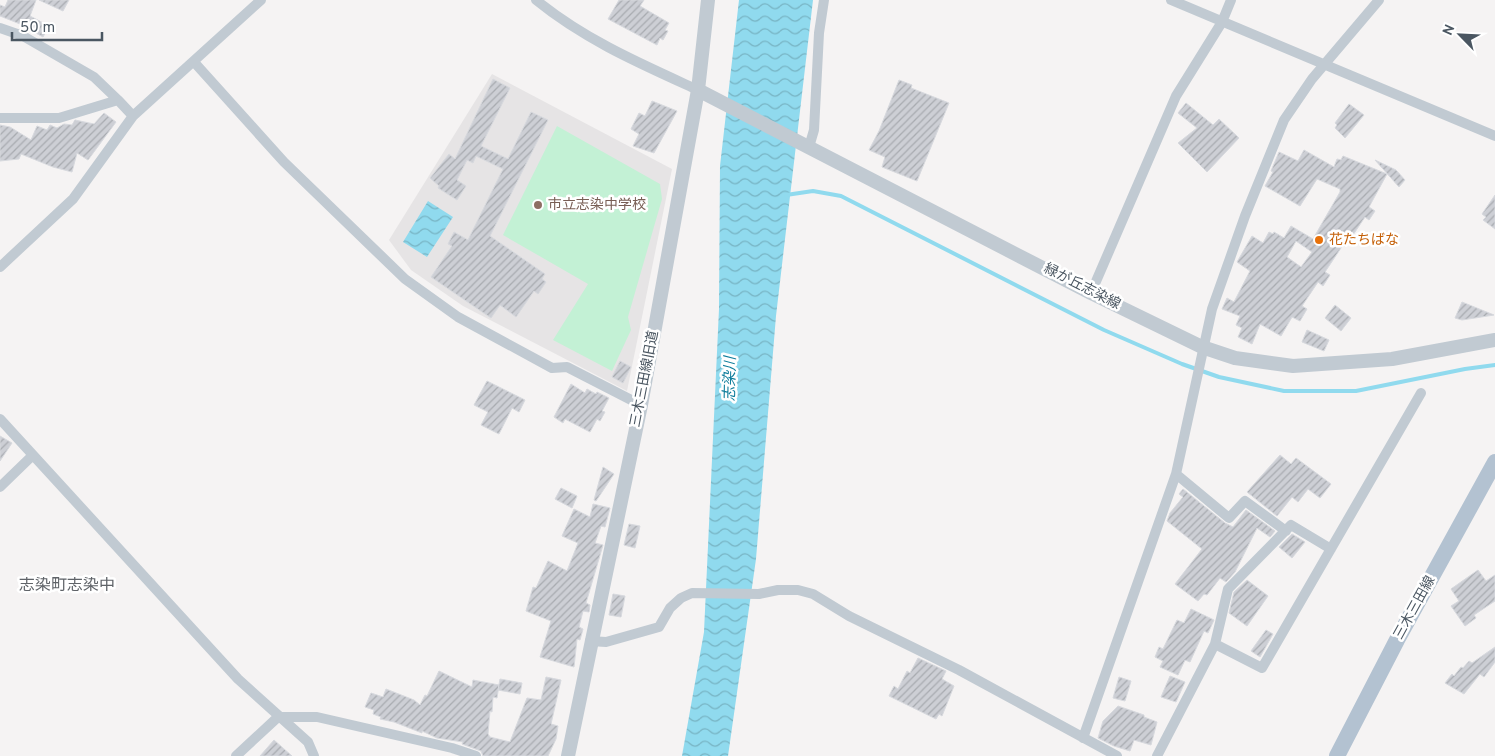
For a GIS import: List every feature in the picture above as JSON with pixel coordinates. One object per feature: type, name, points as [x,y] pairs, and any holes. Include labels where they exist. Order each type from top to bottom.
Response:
[{"type":"main road","name":"三木三田線","points":[[1337,756],[1494,466]]},
{"type":"street","points":[[0,268],[73,199],[133,116],[261,0]]},
{"type":"street","points":[[536,0],[562,21],[614,51],[698,90]]},
{"type":"street","points":[[808,146],[814,130],[819,33],[824,0]]},
{"type":"street","points":[[1171,0],[1495,136]]},
{"type":"street","points":[[1091,292],[1176,96],[1222,22],[1232,0]]},
{"type":"street","points":[[1083,738],[1176,474],[1202,347],[1221,281],[1284,120],[1312,79],[1378,0]]},
{"type":"street","name":"三木三田線旧道","points":[[568,756],[590,641],[640,405],[698,90],[706,1]]},
{"type":"street","points":[[0,28],[23,36],[94,77],[133,116]]},
{"type":"street","points":[[194,62],[284,162],[406,279],[458,317],[552,368],[567,367],[640,405]]},
{"type":"street","name":"緑が丘志染線","points":[[698,90],[1091,292],[1202,347],[1235,358],[1293,366],[1392,359],[1495,340]]},
{"type":"street","points":[[0,118],[59,118],[118,100]]},
{"type":"street","points":[[1215,644],[1262,668],[1420,393]]},
{"type":"street","points":[[0,419],[238,680],[308,742],[314,756]]},
{"type":"street","points":[[0,487],[33,455]]},
{"type":"street","points":[[1176,474],[1229,518],[1245,501],[1286,530]]},
{"type":"street","points":[[1156,756],[1215,644],[1228,589],[1291,525],[1331,549]]},
{"type":"street","points":[[590,641],[606,642],[659,627],[670,608],[681,598],[692,593],[759,594],[778,590],[798,590],[813,594],[849,616],[959,670],[1117,756]]},
{"type":"street","points":[[236,756],[278,717],[317,717],[452,748],[476,756]]},
{"type":"shaded area","name":"市立志染中学校","points":[[492,74],[672,169],[627,391],[463,306],[411,270],[389,240]]},
{"type":"green space","points":[[557,126],[660,184],[662,199],[628,317],[631,330],[612,371],[553,340],[588,284],[503,235]]},
{"type":"water","name":"志染川","points":[[739,0],[813,0],[776,316],[756,559],[728,756],[682,756],[704,632],[719,309],[720,166]]},
{"type":"water","points":[[428,201],[453,217],[427,257],[403,242]]},
{"type":"building","points":[[8,0],[36,0],[30,16],[49,26],[43,37],[34,32],[35,30],[0,16],[0,5],[5,7]]},
{"type":"building","points":[[39,0],[69,0],[63,11]]},
{"type":"building","points":[[619,0],[644,0],[640,6],[669,23],[665,30],[668,31],[663,40],[660,38],[657,45],[608,19]]},
{"type":"building","points":[[493,79],[510,88],[481,146],[508,159],[531,112],[548,120],[490,236],[545,274],[542,279],[546,282],[538,294],[534,291],[516,317],[500,305],[491,318],[431,277],[452,246],[448,244],[454,232],[468,240],[503,169],[476,156],[473,163],[467,160],[457,180],[466,186],[457,200],[438,188],[439,186],[430,178],[449,154],[455,159]]},
{"type":"building","points":[[899,80],[912,85],[911,88],[949,103],[917,181],[882,167],[885,157],[869,150],[879,131]]},
{"type":"building","points":[[652,101],[677,111],[654,153],[633,146],[639,134],[631,129],[639,113],[645,116]]},
{"type":"building","points":[[1186,103],[1213,125],[1219,119],[1239,138],[1207,172],[1178,143],[1197,128],[1178,113]]},
{"type":"building","points":[[1349,104],[1364,115],[1345,138],[1335,128],[1337,125],[1335,123]]},
{"type":"building","points":[[104,113],[116,122],[88,160],[77,153],[72,172],[53,167],[21,154],[19,159],[0,161],[0,125],[10,127],[31,140],[37,126],[47,130],[50,125],[57,128],[64,124],[72,125],[75,120],[94,124]]},
{"type":"building","points":[[1304,150],[1334,167],[1337,159],[1341,160],[1343,156],[1387,174],[1369,207],[1375,211],[1369,220],[1365,217],[1345,247],[1343,245],[1325,272],[1330,275],[1323,286],[1318,282],[1302,306],[1307,309],[1300,321],[1292,317],[1281,336],[1260,324],[1252,344],[1238,337],[1242,328],[1236,325],[1240,316],[1222,309],[1227,298],[1234,302],[1250,271],[1237,262],[1252,236],[1263,243],[1269,232],[1273,234],[1274,232],[1284,238],[1291,226],[1313,239],[1340,192],[1340,189],[1317,179],[1300,206],[1265,186],[1273,172],[1271,171],[1279,152],[1298,161]],"holes":[[[1296,241],[1312,252],[1301,267],[1287,257]]]},
{"type":"building","points":[[1375,160],[1396,170],[1405,180],[1399,187]]},
{"type":"building","points":[[1495,195],[1495,229],[1483,220],[1486,217],[1482,214]]},
{"type":"building","points":[[1462,302],[1494,315],[1462,320],[1455,318]]},
{"type":"building","points":[[1335,305],[1351,318],[1341,331],[1325,318]]},
{"type":"building","points":[[1307,330],[1329,340],[1324,351],[1302,342]]},
{"type":"building","points":[[620,361],[631,367],[623,383],[612,377]]},
{"type":"building","points":[[487,381],[525,400],[519,412],[512,408],[499,434],[481,425],[488,412],[474,405]]},
{"type":"building","points":[[571,384],[585,393],[587,389],[609,398],[602,411],[605,412],[600,421],[597,419],[590,432],[565,419],[563,423],[554,417]]},
{"type":"building","points":[[0,436],[12,443],[0,461]]},
{"type":"building","points":[[1280,455],[1291,464],[1296,458],[1331,484],[1320,498],[1308,489],[1298,502],[1292,497],[1277,516],[1247,492]]},
{"type":"building","points":[[603,467],[614,474],[596,501],[594,500]]},
{"type":"building","points":[[561,488],[577,496],[572,508],[555,499]]},
{"type":"building","points":[[1183,489],[1225,523],[1233,527],[1246,510],[1275,531],[1270,537],[1257,528],[1235,572],[1226,582],[1220,578],[1207,595],[1204,594],[1198,601],[1175,584],[1202,549],[1167,521],[1170,513],[1183,497],[1179,494]]},
{"type":"building","points":[[593,504],[610,508],[605,527],[601,526],[595,543],[603,545],[586,603],[590,605],[589,612],[583,611],[579,627],[583,629],[580,640],[577,639],[574,667],[540,657],[551,621],[526,611],[533,587],[536,588],[548,561],[567,571],[578,543],[562,536],[574,509],[590,517]]},
{"type":"building","points":[[629,524],[640,526],[635,548],[624,545]]},
{"type":"building","points":[[1292,534],[1305,542],[1292,558],[1279,547]]},
{"type":"building","points":[[1478,570],[1486,581],[1495,575],[1495,601],[1474,615],[1476,618],[1465,626],[1451,606],[1459,601],[1451,589]]},
{"type":"building","points":[[1247,580],[1268,596],[1247,626],[1229,613],[1234,592]]},
{"type":"building","points":[[613,594],[625,596],[621,617],[609,615]]},
{"type":"building","points":[[1191,609],[1214,620],[1208,633],[1204,631],[1190,662],[1185,660],[1178,675],[1160,667],[1163,661],[1155,657],[1159,647],[1163,649],[1177,620],[1184,623]]},
{"type":"building","points":[[1266,630],[1273,634],[1260,657],[1251,651]]},
{"type":"building","points":[[1495,647],[1495,662],[1484,677],[1480,674],[1464,694],[1445,683],[1452,674],[1454,676],[1469,661],[1472,663]]},
{"type":"building","points":[[918,658],[946,671],[942,679],[954,686],[942,716],[939,714],[936,719],[889,696],[894,686],[898,689],[907,671],[910,673]]},
{"type":"building","points":[[439,671],[472,687],[473,680],[499,685],[497,698],[493,697],[488,734],[490,737],[510,742],[527,698],[541,700],[546,677],[561,680],[551,724],[558,726],[556,739],[548,756],[483,756],[481,751],[462,744],[463,742],[437,738],[422,731],[422,733],[394,722],[380,719],[381,717],[373,714],[374,710],[365,707],[371,693],[383,697],[386,689],[414,700],[420,705],[425,695],[427,696]]},
{"type":"building","points":[[1170,676],[1185,682],[1176,702],[1161,697]]},
{"type":"building","points":[[1119,677],[1131,681],[1125,701],[1113,698]]},
{"type":"building","points":[[500,679],[522,683],[520,694],[498,690]]},
{"type":"building","points":[[1118,706],[1144,715],[1144,717],[1157,722],[1151,745],[1134,740],[1130,751],[1098,738],[1103,721]]},
{"type":"building","points":[[274,740],[292,756],[260,756]]},
{"type":"waterway","points":[[786,195],[813,191],[841,196],[1104,330],[1182,364],[1219,377],[1284,391],[1356,391],[1465,369],[1495,365]]},
{"type":"place","name":"市立志染中学校","points":[[538,205]]},
{"type":"place","name":"花たちばな","points":[[1319,240]]},
{"type":"district","name":"志染町志染中","points":[[67,586]]}]
